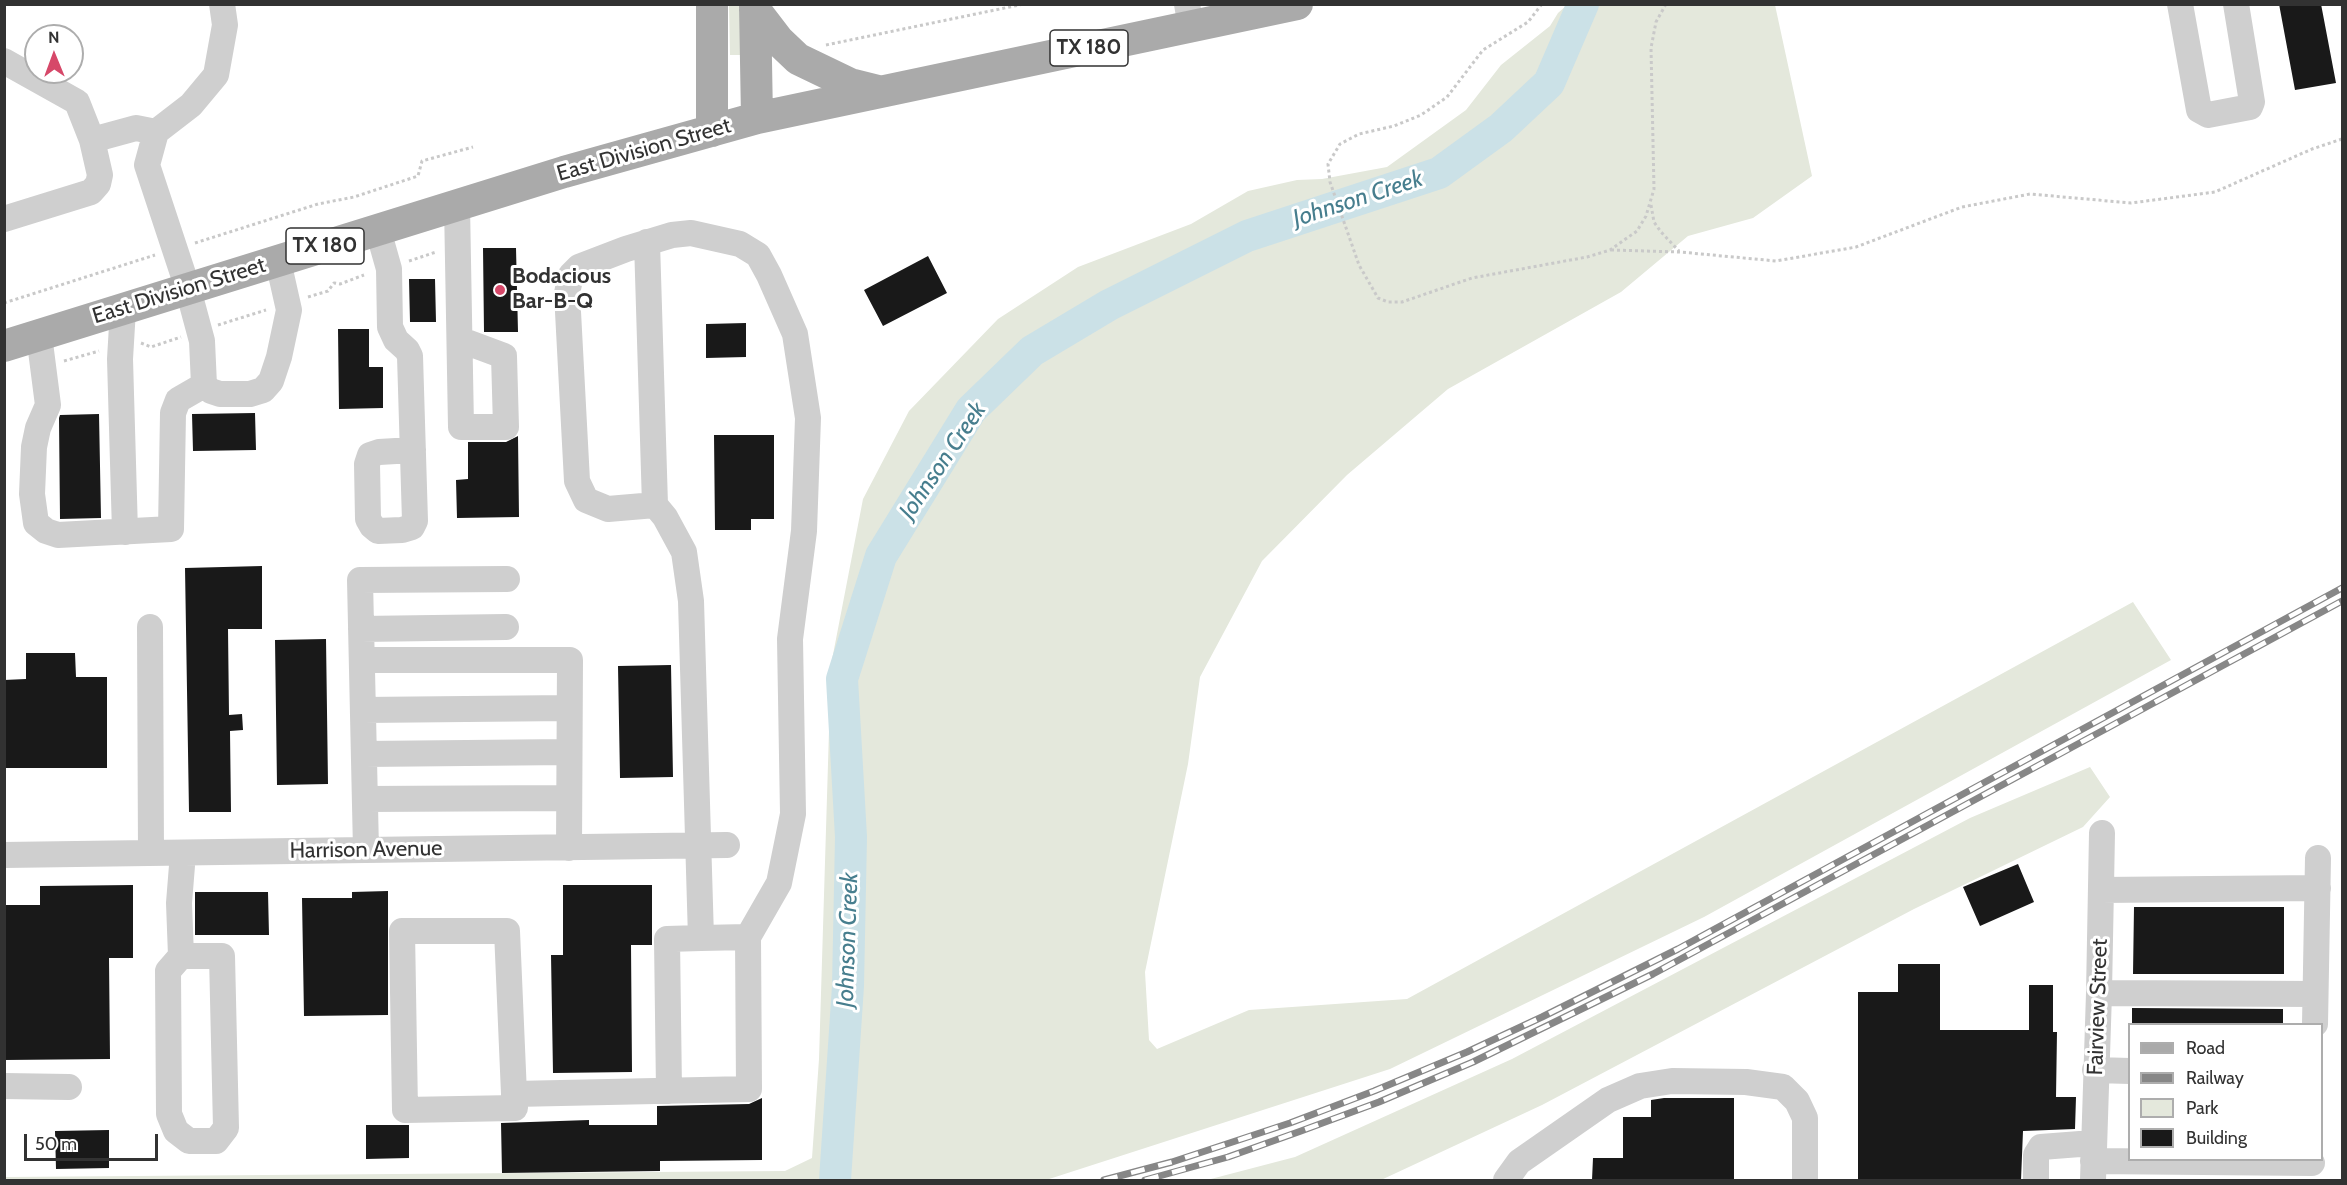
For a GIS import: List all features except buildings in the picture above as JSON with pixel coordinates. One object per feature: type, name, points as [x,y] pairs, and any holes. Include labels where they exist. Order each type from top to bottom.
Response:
[{"type":"main road","points":[[712,4],[712,131]]},
{"type":"main road","name":"East Division Street","points":[[4,346],[564,172],[757,118],[881,92],[1189,16],[1297,4]]},
{"type":"main road","points":[[755,7],[777,40],[798,59],[850,84],[881,92]]},
{"type":"main road","points":[[755,7],[757,118]]},
{"type":"street","points":[[204,385],[202,341],[188,289],[147,165],[156,132],[191,105],[216,75],[225,25],[222,4]]},
{"type":"street","points":[[2180,4],[2199,110],[2208,115],[2250,107],[2252,102],[2236,4]]},
{"type":"street","points":[[4,61],[77,102],[92,140],[100,175],[98,184],[91,192],[4,219]]},
{"type":"street","points":[[92,140],[136,128],[156,132]]},
{"type":"street","points":[[457,205],[461,340]]},
{"type":"street","points":[[378,230],[389,269],[390,327],[396,340],[410,356],[413,450]]},
{"type":"street","points":[[514,1094],[749,1089],[748,937],[779,884],[793,814],[790,639],[804,531],[807,418],[795,334],[769,274],[758,255],[740,243],[691,233],[672,235],[646,242],[579,267],[571,275],[567,293],[577,482],[586,500],[608,508],[655,505]]},
{"type":"street","points":[[646,242],[655,505],[665,517],[684,552],[691,601],[701,938]]},
{"type":"street","points":[[204,385],[220,394],[250,394],[262,390],[271,381],[279,357],[289,310],[278,261]]},
{"type":"street","points":[[123,309],[120,359],[125,532]]},
{"type":"street","points":[[39,335],[48,405],[38,428],[34,447],[32,494],[36,523],[46,531],[58,535],[171,529],[173,413],[178,400],[204,385]]},
{"type":"street","points":[[366,850],[360,580],[507,579]]},
{"type":"street","points":[[150,627],[151,853]]},
{"type":"street","points":[[361,629],[506,627]]},
{"type":"street","points":[[362,660],[570,660],[569,848]]},
{"type":"street","points":[[363,710],[569,708]]},
{"type":"street","points":[[364,754],[569,752]]},
{"type":"street","points":[[365,799],[569,798]]},
{"type":"street","name":"Fairview Street","points":[[2093,1161],[2102,833]]},
{"type":"street","name":"Harrison Avenue","points":[[4,855],[727,845]]},
{"type":"street","points":[[181,956],[222,956],[226,1128],[216,1141],[189,1141],[176,1131],[169,1114],[168,971],[181,956],[179,903],[183,853]]},
{"type":"street","points":[[2315,1023],[2318,858]]},
{"type":"street","points":[[2101,890],[2318,888]]},
{"type":"street","points":[[507,931],[514,1094],[515,1108],[405,1110],[402,932],[507,931]]},
{"type":"street","points":[[669,1091],[667,939],[748,937]]},
{"type":"street","points":[[2099,993],[2315,994]]},
{"type":"street","points":[[2095,1070],[2128,1071]]},
{"type":"street","points":[[1506,1180],[1519,1162],[1608,1100],[1640,1086],[1672,1081],[1746,1082],[1783,1087],[1797,1101],[1805,1118],[1806,1173]]},
{"type":"street","points":[[4,1086],[69,1087]]},
{"type":"street","points":[[2036,1180],[2036,1155],[2041,1147],[2093,1161],[2312,1168]]},
{"type":"path","points":[[826,45],[1024,4]]},
{"type":"path","points":[[1542,4],[1528,22],[1483,50],[1448,97],[1421,115],[1394,126],[1359,134],[1340,144],[1328,164],[1330,182],[1359,265],[1378,298],[1388,302],[1402,302],[1472,278],[1587,257],[1610,250],[1637,231],[1646,216],[1654,189],[1651,48],[1656,22],[1666,4]]},
{"type":"path","points":[[1610,250],[1680,252],[1776,261],[1856,247],[1962,207],[2030,195],[2131,203],[2215,192],[2312,148],[2343,139]]},
{"type":"path","points":[[193,244],[318,204],[354,197],[418,176],[422,161],[473,147]]},
{"type":"path","points":[[1651,203],[1654,222],[1680,252]]},
{"type":"path","points":[[407,261],[436,252]]},
{"type":"path","points":[[4,303],[157,255]]},
{"type":"path","points":[[308,297],[328,291],[334,283],[340,284],[364,275]]},
{"type":"path","points":[[209,328],[268,309]]},
{"type":"path","points":[[134,340],[151,347],[189,335]]},
{"type":"path","points":[[60,362],[99,351]]},
{"type":"green space","points":[[729,5],[742,5],[743,55],[730,55]]},
{"type":"green space","points":[[1567,5],[1775,5],[1812,176],[1753,218],[1688,236],[1621,292],[1448,389],[1347,475],[1262,561],[1200,677],[1188,764],[1145,972],[1149,1040],[1157,1049],[1249,1010],[1407,999],[2133,602],[2171,660],[1704,917],[1390,1069],[1046,1180],[5,1180],[5,1177],[785,1171],[812,1158],[819,1059],[831,665],[863,499],[909,411],[998,319],[1078,267],[1191,224],[1248,191],[1297,180],[1322,179],[1387,167],[1466,110],[1501,65],[1550,26],[1558,13]]},
{"type":"green space","points":[[2090,767],[2110,797],[2083,827],[1914,909],[1542,1105],[1381,1180],[1207,1180],[1295,1157],[1512,1059],[1970,818]]},
{"type":"waterway","name":"Johnson Creek","points":[[835,1180],[848,986],[851,837],[842,679],[881,556],[971,410],[1032,351],[1109,305],[1247,236],[1439,173],[1501,128],[1549,83],[1583,4]]},
{"type":"railway","points":[[1104,1180],[1172,1162],[1290,1123],[1467,1052],[1542,1017],[1678,949],[2342,588]]},
{"type":"railway","points":[[1145,1180],[1228,1157],[1301,1131],[1379,1102],[1473,1062],[1653,974],[2342,601]]},
{"type":"place","name":"Bodacious Bar-B-Q","points":[[500,290]]}]
